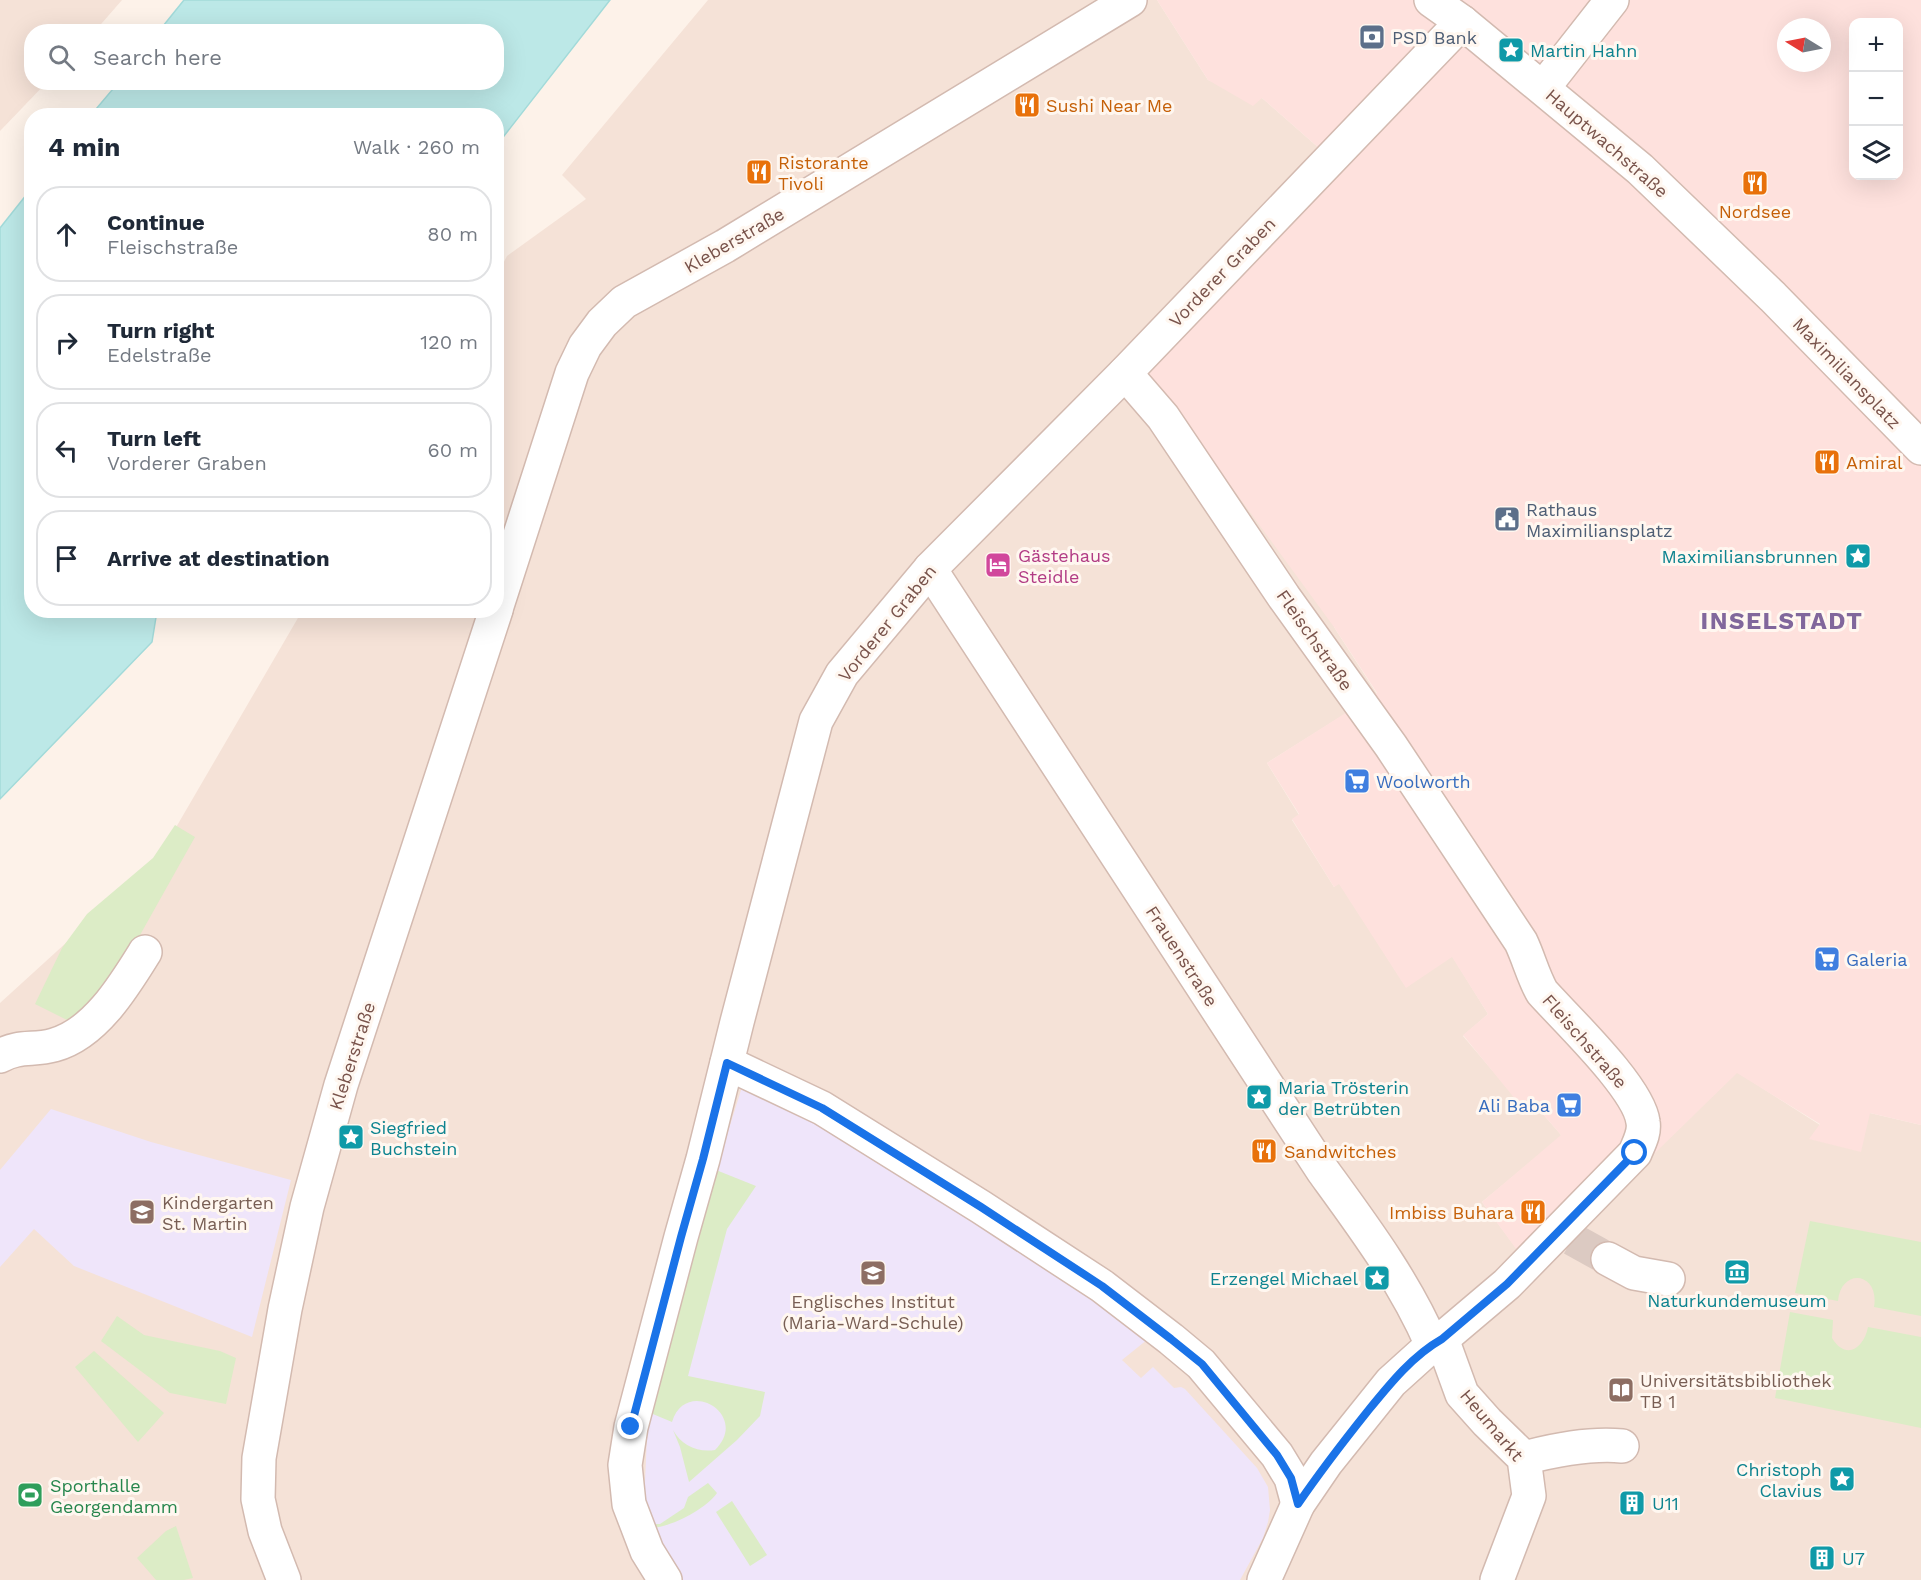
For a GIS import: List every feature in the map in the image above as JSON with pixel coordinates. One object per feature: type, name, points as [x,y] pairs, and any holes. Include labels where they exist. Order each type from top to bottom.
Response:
[{"type":"street","name":"Kleberstraße","points":[[504,585],[572,373],[585,346],[608,315],[624,302],[736,240],[1130,0]]},
{"type":"street","name":"Hauptwachstraße","points":[[1431,0],[1462,21],[1640,168],[1773,297]]},
{"type":"street","points":[[1542,88],[1612,0]]},
{"type":"street","name":"Vorderer Graben","points":[[665,1580],[647,1551],[629,1504],[625,1465],[631,1427],[816,721],[842,674],[930,569],[1125,372],[1462,21]]},
{"type":"street","name":"Maximiliansplatz","points":[[1773,297],[1921,448]]},
{"type":"street","name":"Fleischstraße","points":[[1125,372],[1162,417],[1284,597],[1391,746],[1521,942],[1542,993],[1627,1086],[1643,1121],[1643,1134],[1635,1153],[1566,1236],[1391,1382],[1326,1463],[1298,1504],[1264,1580]]},
{"type":"street","name":"Frauenstraße","points":[[930,569],[1310,1151],[1372,1238],[1437,1342]]},
{"type":"street","name":"Kleberstraße","points":[[284,1580],[265,1531],[258,1499],[259,1458],[283,1320],[305,1218],[341,1085],[493,618]]},
{"type":"street","points":[[0,1056],[11,1049],[54,1045],[86,1030],[124,985],[145,951]]},
{"type":"street","points":[[727,1063],[822,1108],[1102,1286],[1171,1339],[1202,1364],[1277,1455],[1291,1478],[1298,1504]]},
{"type":"street","points":[[1608,1259],[1634,1273],[1668,1279]]},
{"type":"street","name":"Heumarkt","points":[[1437,1342],[1462,1394],[1524,1458],[1529,1496],[1497,1580]]},
{"type":"street","points":[[1524,1458],[1549,1451],[1606,1444],[1622,1446]]},
{"type":"shaded area","points":[[0,0],[122,0],[101,24],[24,24],[24,90],[39,90],[0,131]]},
{"type":"shaded area","points":[[708,0],[1157,0],[1208,80],[1262,98],[1336,163],[1334,627],[1377,694],[1267,763],[1299,815],[1292,820],[1334,887],[1339,883],[1406,987],[1452,956],[1488,1014],[1463,1036],[1521,1104],[1529,1098],[1562,1136],[1482,1202],[1533,1271],[1737,1072],[1820,1125],[1810,1139],[1870,1113],[1921,1125],[1921,1580],[0,1580],[0,1003],[157,860],[298,618],[504,618],[504,262],[507,256],[586,199],[562,175]]},
{"type":"shaded area","points":[[1157,0],[1921,0],[1921,1125],[1870,1113],[1861,1152],[1809,1139],[1820,1124],[1737,1073],[1533,1272],[1482,1202],[1561,1135],[1529,1098],[1520,1105],[1463,1035],[1488,1014],[1452,957],[1406,988],[1339,884],[1334,887],[1292,819],[1299,814],[1267,763],[1377,693],[1334,627],[1141,363],[1336,163],[1262,98],[1253,106],[1208,80]]},
{"type":"shaded area","name":"Englisches Institut (Maria-Ward-Schule)","points":[[742,1087],[782,1103],[968,1208],[1148,1339],[1122,1360],[1141,1378],[1153,1367],[1174,1388],[1185,1389],[1257,1468],[1268,1487],[1270,1510],[1268,1522],[1263,1538],[1240,1580],[677,1580],[644,1505],[648,1412],[716,1170]]},
{"type":"shaded area","name":"Kindergarten St. Martin","points":[[51,1109],[151,1142],[291,1180],[252,1337],[74,1266],[34,1229],[0,1267],[0,1170]]},
{"type":"green space","points":[[175,825],[195,837],[135,944],[101,990],[71,1022],[35,1004],[62,948],[87,914],[153,858]]},
{"type":"green space","points":[[716,1170],[756,1186],[727,1229],[688,1376],[765,1392],[760,1416],[737,1440],[689,1482],[673,1430],[685,1444],[691,1447],[715,1450],[724,1437],[725,1424],[721,1414],[712,1406],[701,1401],[690,1402],[679,1409],[672,1422],[648,1412]]},
{"type":"green space","points":[[1810,1221],[1921,1242],[1921,1316],[1874,1307],[1871,1287],[1859,1278],[1846,1283],[1838,1301],[1795,1293]]},
{"type":"green space","points":[[1790,1312],[1833,1320],[1832,1338],[1837,1345],[1848,1350],[1859,1346],[1868,1327],[1921,1337],[1921,1428],[1775,1398]]},
{"type":"green space","points":[[117,1316],[144,1335],[220,1351],[236,1358],[226,1404],[170,1393],[101,1341]]},
{"type":"green space","points":[[94,1351],[164,1413],[138,1442],[75,1367]]},
{"type":"green space","points":[[708,1483],[717,1493],[705,1505],[678,1521],[652,1528],[650,1524],[660,1524],[684,1508],[688,1497]]},
{"type":"green space","points":[[732,1501],[767,1555],[750,1566],[716,1512]]},
{"type":"green space","points":[[176,1526],[193,1578],[156,1580],[137,1558],[166,1531]]},
{"type":"water","points":[[184,0],[610,0],[504,136],[504,108],[97,108],[112,90],[504,90],[504,24],[165,24]]},
{"type":"water","points":[[24,198],[24,618],[156,618],[152,642],[0,799],[0,228]]},
{"type":"tunnel","points":[[1572,1239],[1608,1259]]},
{"type":"place","name":"PSD Bank","points":[[1372,37]]},
{"type":"place","name":"Martin Hahn","points":[[1511,50]]},
{"type":"place","name":"Sushi Near Me","points":[[1027,105]]},
{"type":"place","name":"Ristorante Tivoli","points":[[759,172]]},
{"type":"place","name":"Nordsee","points":[[1755,183]]},
{"type":"place","name":"Amiral","points":[[1827,462]]},
{"type":"place","name":"Rathaus Maximiliansplatz","points":[[1507,519]]},
{"type":"place","name":"Maximiliansbrunnen","points":[[1858,556]]},
{"type":"place","name":"Gästehaus Steidle","points":[[998,565]]},
{"type":"place","name":"Woolworth","points":[[1357,781]]},
{"type":"place","name":"Galeria","points":[[1827,959]]},
{"type":"place","name":"Maria Trösterin der Betrübten","points":[[1259,1097]]},
{"type":"place","name":"Ali Baba","points":[[1569,1105]]},
{"type":"place","name":"Siegfried Buchstein","points":[[351,1137]]},
{"type":"place","name":"Sandwitches","points":[[1264,1151]]},
{"type":"place","name":"Kindergarten St. Martin","points":[[142,1212]]},
{"type":"place","name":"Imbiss Buhara","points":[[1533,1212]]},
{"type":"place","name":"Naturkundemuseum","points":[[1737,1272]]},
{"type":"place","name":"Englisches Institut (Maria-Ward-Schule)","points":[[873,1273]]},
{"type":"place","name":"Erzengel Michael","points":[[1377,1278]]},
{"type":"place","name":"Universitätsbibliothek TB 1","points":[[1621,1390]]},
{"type":"place","name":"Christoph Clavius","points":[[1842,1479]]},
{"type":"place","name":"Sporthalle Georgendamm","points":[[30,1495]]},
{"type":"place","name":"U11","points":[[1632,1503]]},
{"type":"place","name":"U7","points":[[1822,1558]]},
{"type":"district","name":"INSELSTADT","points":[[1782,621]]},
{"type":"route","points":[[631,1427],[727,1063],[822,1108],[1102,1286],[1171,1339],[1202,1364],[1277,1455],[1291,1478],[1298,1504],[1326,1463],[1391,1382],[1432,1345],[1507,1284],[1635,1153]]}]
